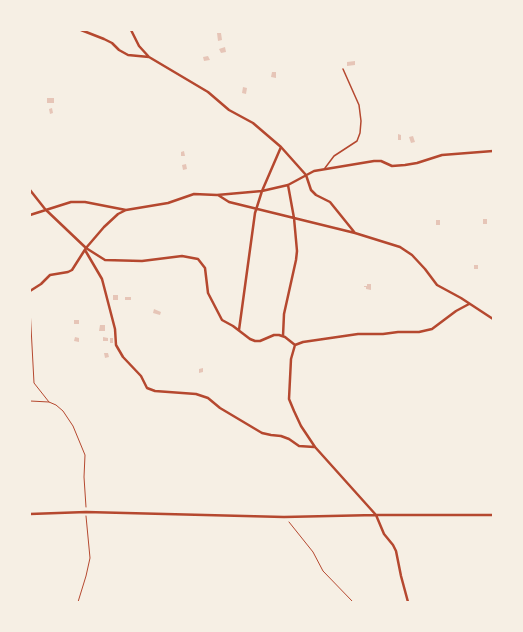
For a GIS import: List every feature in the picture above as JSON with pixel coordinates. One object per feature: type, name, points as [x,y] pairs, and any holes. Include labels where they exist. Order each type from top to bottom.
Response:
[{"type":"street","points":[[81,30],[104,39],[118,50],[128,55],[149,57]]},
{"type":"street","points":[[131,30],[139,46],[149,57],[208,92],[229,110],[253,123],[281,147],[306,175],[312,190],[316,195],[330,202],[355,233]]},
{"type":"street","points":[[239,330],[256,209],[281,147]]},
{"type":"street","points":[[30,291],[41,284],[50,275],[72,270],[86,249],[104,227],[118,214],[126,210],[168,203],[194,194],[217,195],[262,191],[288,185],[314,171],[377,161],[392,166],[405,165],[417,163],[442,155],[493,151]]},
{"type":"street","points":[[283,336],[284,314],[296,260],[294,218],[288,185]]},
{"type":"street","points":[[30,190],[45,209],[86,249],[99,258],[105,260],[142,261],[182,256],[198,259],[205,268],[208,293],[220,318],[255,341],[260,341],[274,335],[283,336],[295,345]]},
{"type":"street","points":[[217,195],[229,202],[355,233],[390,243],[406,250],[425,269],[437,285],[493,319]]},
{"type":"street","points":[[30,215],[71,202],[85,202],[126,210]]},
{"type":"street","points":[[86,249],[102,279],[115,329],[116,345],[128,363],[141,376],[147,388],[155,391],[196,394],[208,398],[220,408],[262,433],[281,436],[300,446],[315,447]]},
{"type":"street","points":[[295,345],[304,342],[358,334],[419,332],[432,328],[456,311],[469,304]]},
{"type":"street","points":[[295,345],[291,359],[289,399],[301,426],[315,447],[376,515],[384,534],[396,551],[408,602]]},
{"type":"street","points":[[30,514],[86,512],[284,517],[493,515]]},
{"type":"lane","points":[[324,170],[334,156],[357,141],[360,133],[361,121],[358,105],[343,69]]},
{"type":"path","points":[[30,308],[34,383],[49,402]]},
{"type":"path","points":[[30,401],[49,402],[56,405],[67,417],[78,436],[85,455],[84,477],[90,558],[78,602]]},
{"type":"path","points":[[284,517],[313,552],[323,570],[353,602]]},
{"type":"building","points":[[217,33],[221,33],[222,40],[218,41]]},
{"type":"building","points":[[225,47],[226,52],[221,53],[219,49]]},
{"type":"building","points":[[208,56],[210,60],[204,61],[203,57]]},
{"type":"building","points":[[355,61],[355,65],[347,66],[347,62]]},
{"type":"building","points":[[272,72],[276,72],[276,78],[271,77]]},
{"type":"building","points":[[243,87],[247,88],[246,94],[242,93]]},
{"type":"building","points":[[47,98],[54,98],[54,103],[47,103]]},
{"type":"building","points":[[52,108],[53,113],[50,114],[49,109]]},
{"type":"building","points":[[398,134],[401,135],[401,140],[398,140]]},
{"type":"building","points":[[413,136],[415,142],[411,143],[409,137]]},
{"type":"building","points":[[184,151],[185,156],[181,156],[181,152]]},
{"type":"building","points":[[186,164],[187,169],[183,170],[182,165]]},
{"type":"building","points":[[483,219],[487,219],[487,224],[483,224]]},
{"type":"building","points":[[436,220],[440,220],[440,225],[436,225]]},
{"type":"building","points":[[474,265],[478,265],[478,269],[474,269]]},
{"type":"building","points":[[367,284],[371,284],[371,290],[364,287],[367,286]]},
{"type":"building","points":[[113,295],[118,295],[118,300],[113,300]]},
{"type":"building","points":[[125,297],[131,297],[131,300],[125,300]]},
{"type":"building","points":[[154,309],[161,312],[160,315],[153,313]]},
{"type":"building","points":[[74,320],[79,320],[79,324],[74,324]]},
{"type":"building","points":[[100,325],[105,325],[105,331],[99,331]]},
{"type":"building","points":[[75,337],[79,338],[79,342],[74,341]]},
{"type":"building","points":[[103,337],[108,338],[108,341],[103,341]]},
{"type":"building","points":[[110,338],[113,338],[113,343],[110,343]]},
{"type":"building","points":[[104,353],[108,353],[109,357],[105,358]]},
{"type":"building","points":[[203,368],[203,372],[199,373],[199,369]]}]
